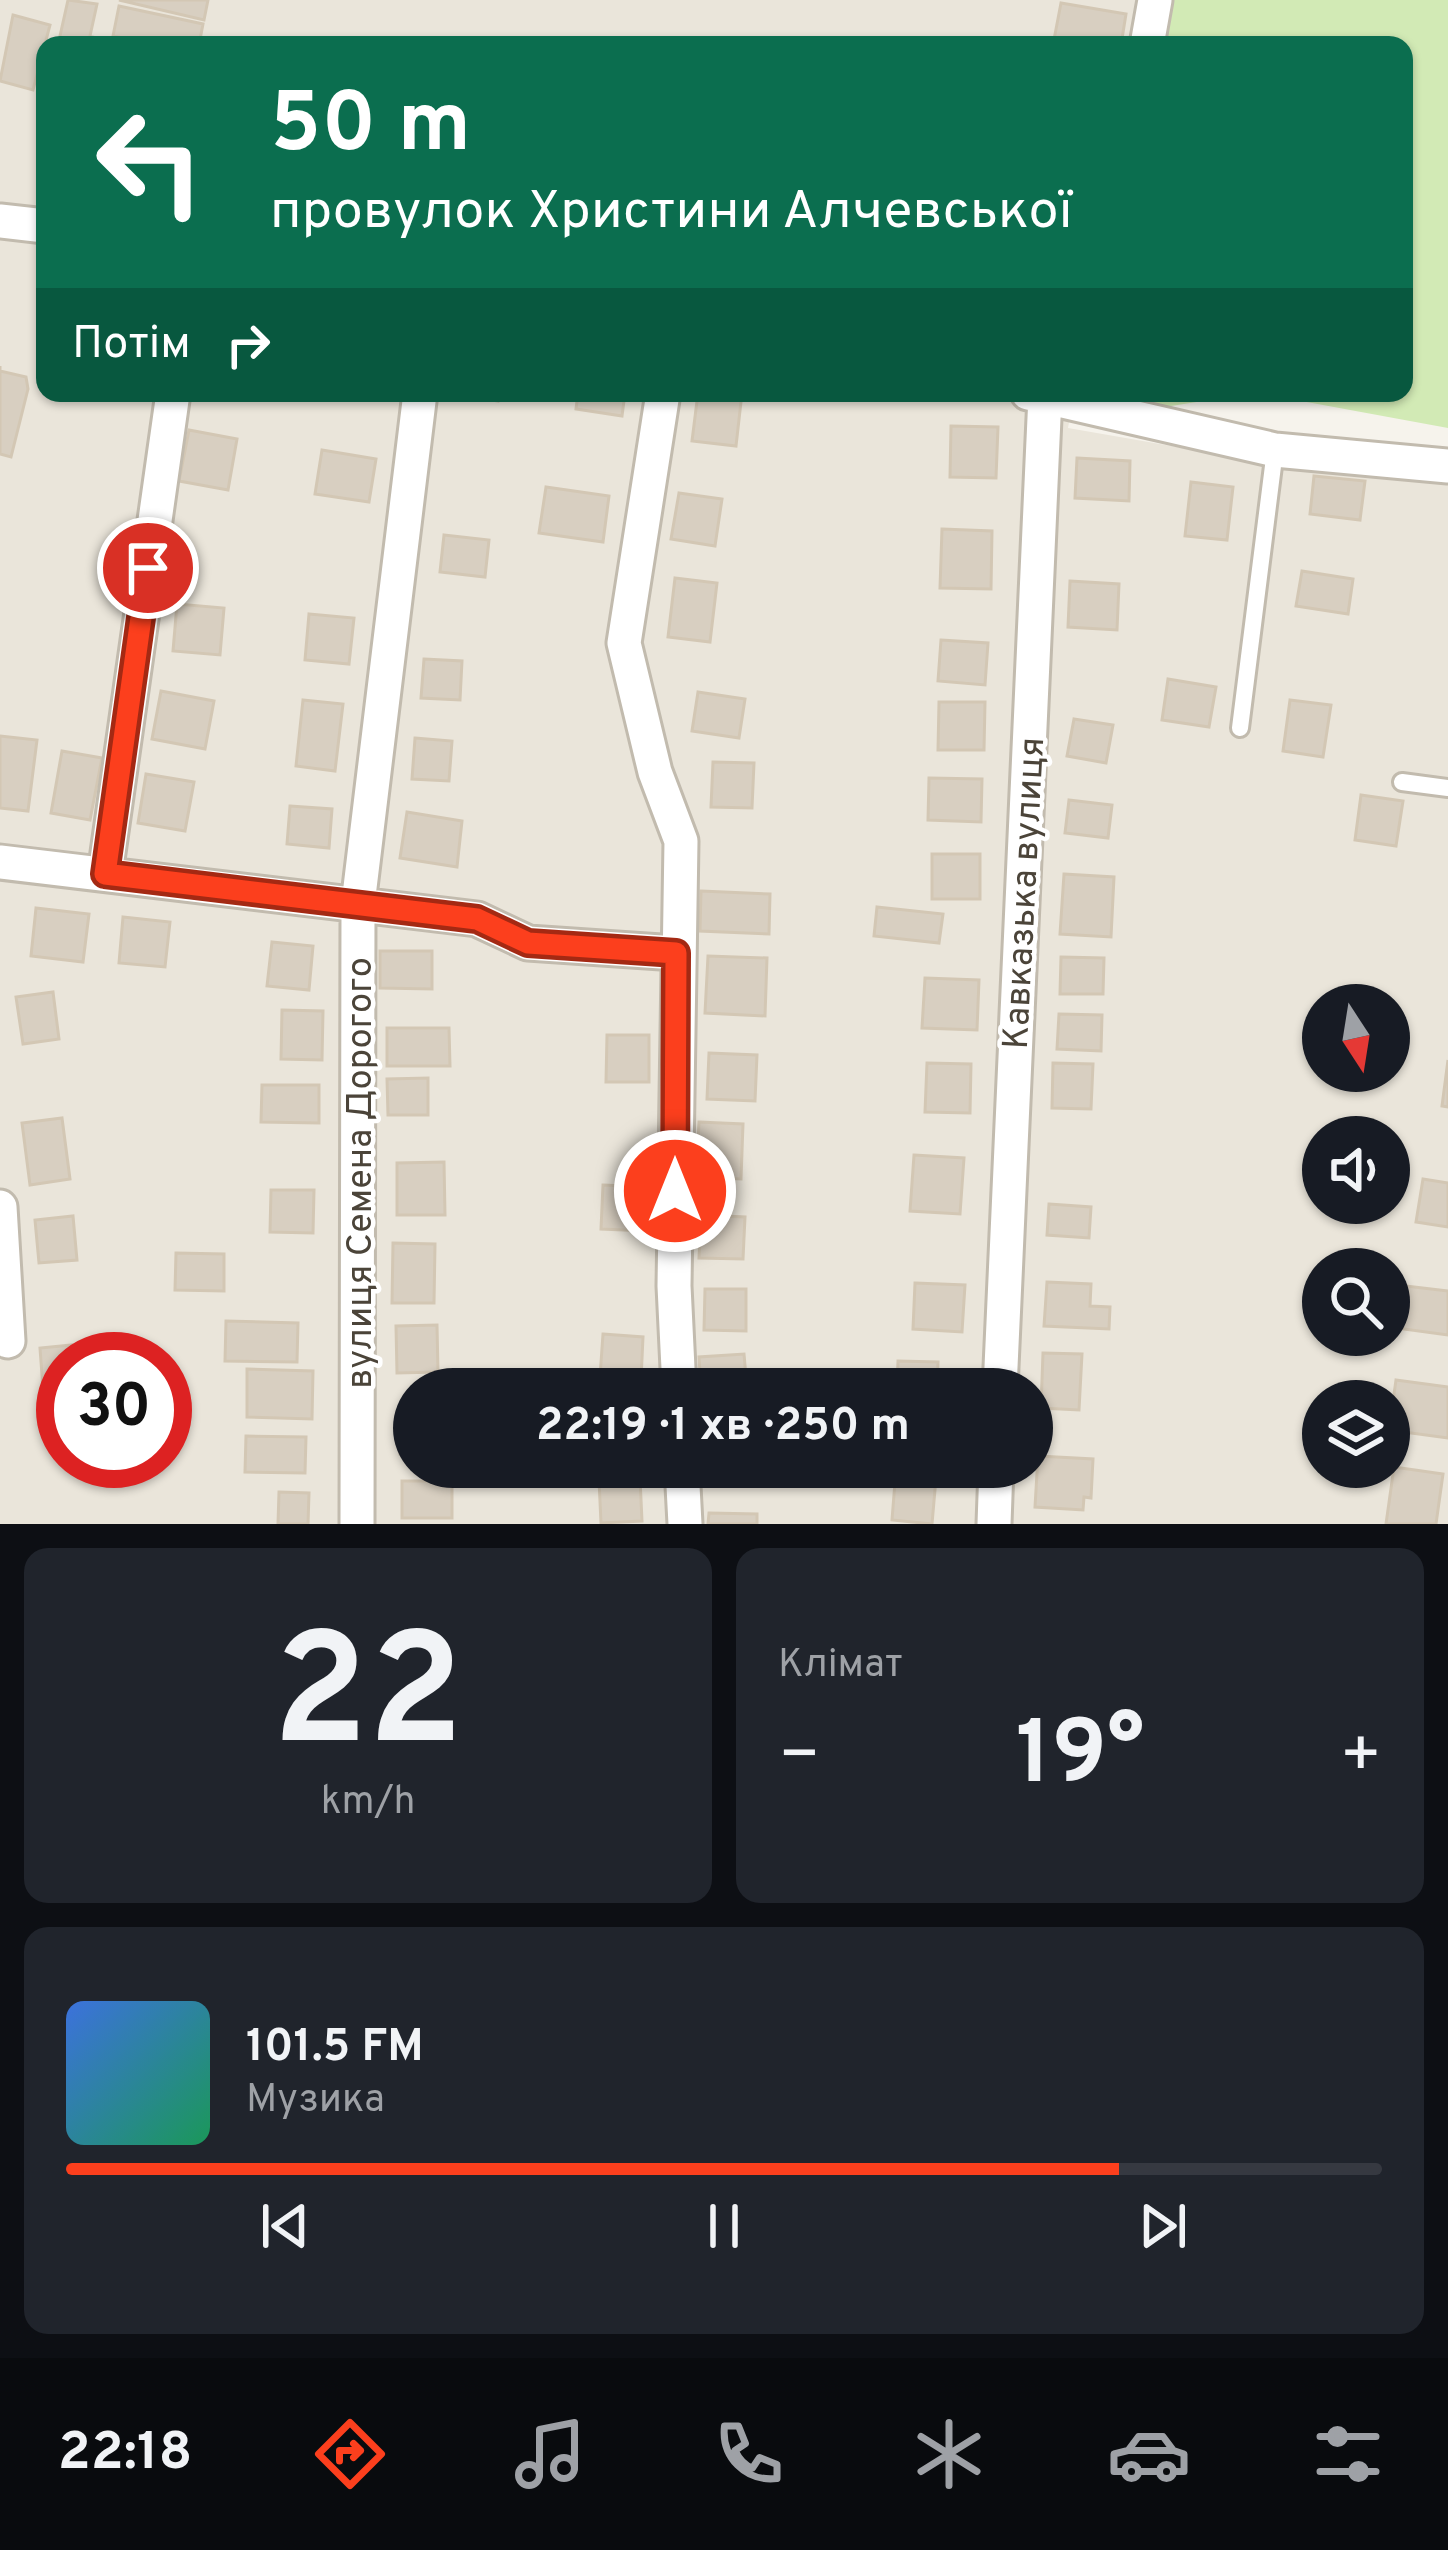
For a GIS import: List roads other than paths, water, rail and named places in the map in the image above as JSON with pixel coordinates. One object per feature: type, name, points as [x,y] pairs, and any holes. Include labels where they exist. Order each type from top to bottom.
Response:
[{"type":"street","points":[[1149,36],[1155,0]]},
{"type":"street","points":[[0,221],[36,225]]},
{"type":"street","points":[[105,874],[172,402]]},
{"type":"street","name":"вулиця Семена Дорогого","points":[[357,1524],[358,904],[419,402]]},
{"type":"street","points":[[662,402],[624,643],[655,772],[681,841],[682,920],[676,953],[679,1368]]},
{"type":"street","name":"Кавказька вулиця","points":[[1001,1368],[1057,402]]},
{"type":"street","points":[[1081,402],[1274,450],[1448,466]]},
{"type":"street","points":[[0,862],[477,919],[528,943],[676,953]]},
{"type":"street","points":[[0,1207],[8,1341]]},
{"type":"street","points":[[683,1488],[685,1524]]},
{"type":"street","points":[[994,1524],[995,1488]]},
{"type":"lane","points":[[1240,728],[1274,450]]},
{"type":"lane","points":[[1402,782],[1448,788]]}]
